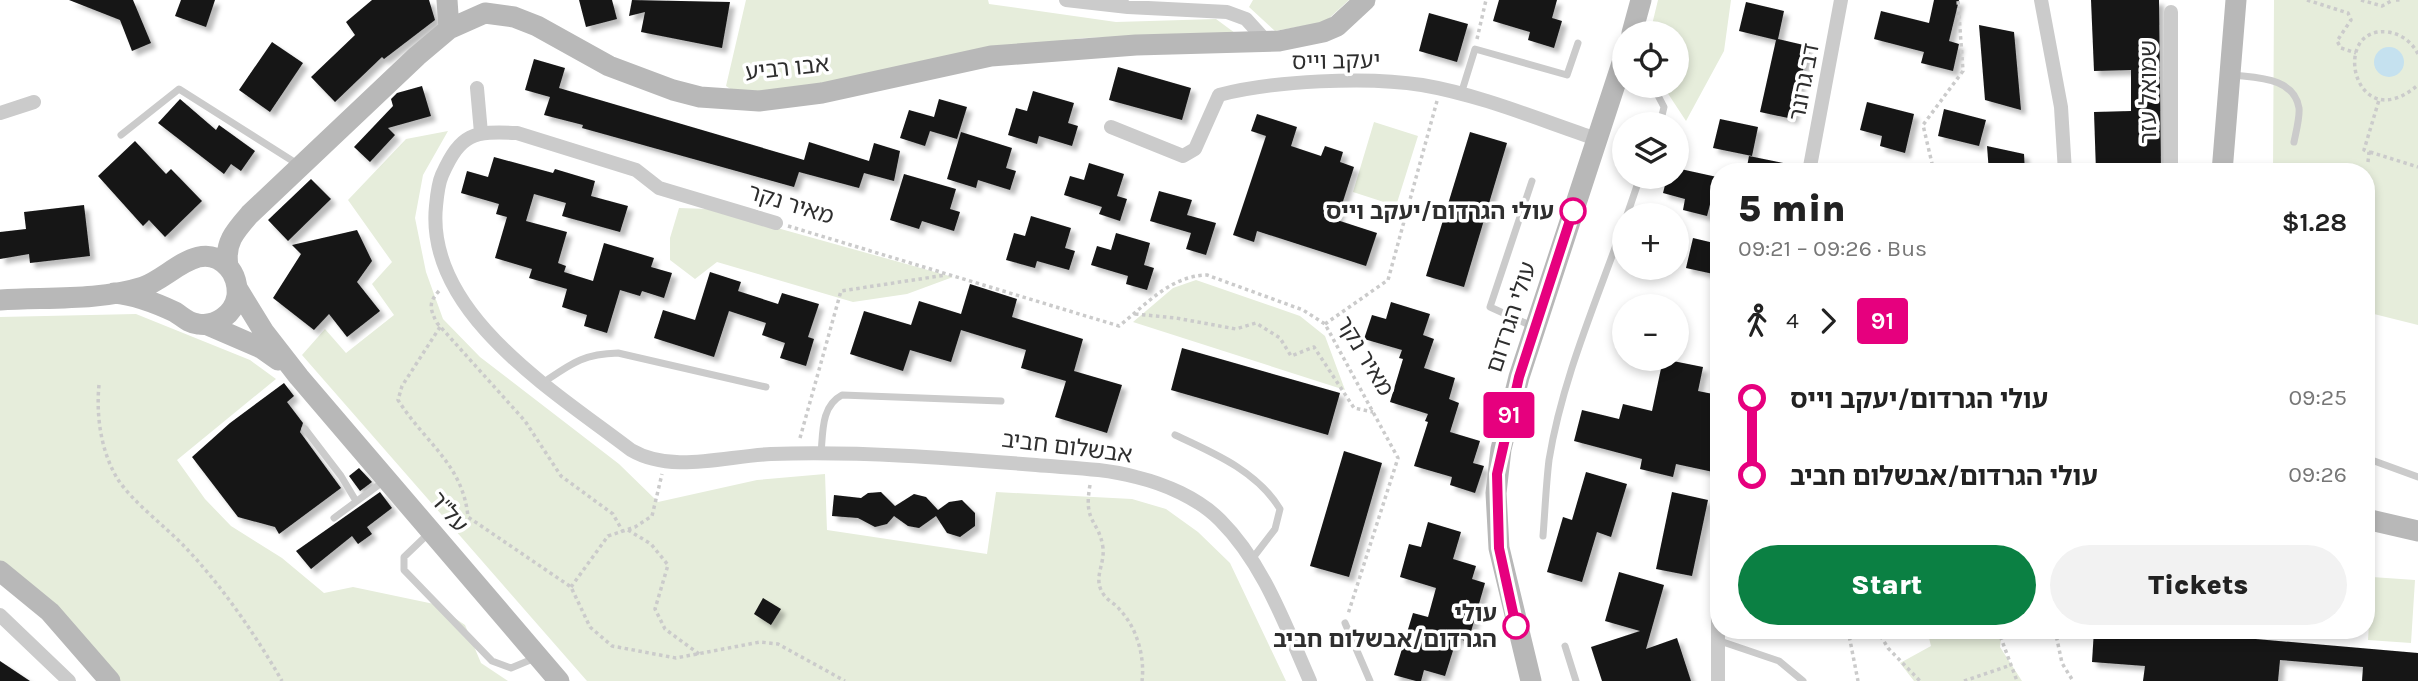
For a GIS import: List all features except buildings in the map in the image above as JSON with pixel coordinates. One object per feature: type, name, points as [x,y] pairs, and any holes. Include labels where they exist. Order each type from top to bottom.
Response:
[{"type":"street","points":[[447,0],[449,29]]},
{"type":"street","points":[[1066,0],[1128,7],[1227,12],[1246,19],[1266,41]]},
{"type":"street","name":"אבו רביע","points":[[114,293],[145,286],[182,264],[250,214],[449,29],[485,13],[514,17],[537,26],[608,66],[673,90],[701,97],[759,101],[822,93],[920,70],[1005,55],[1136,45],[1266,41],[1323,32],[1337,26],[1365,0]]},
{"type":"street","points":[[1635,21],[1641,0]]},
{"type":"street","name":"דב גרונר","points":[[1811,163],[1841,0]]},
{"type":"street","points":[[2041,0],[2061,107],[2064,163]]},
{"type":"street","points":[[2223,163],[2235,0]]},
{"type":"street","name":"שמואל עזר","points":[[2171,12],[2171,163]]},
{"type":"street","name":"יעקב וייס","points":[[1111,127],[1183,156],[1195,149],[1219,95],[1237,90],[1330,81],[1420,85],[1441,89],[1597,139]]},
{"type":"street","points":[[477,88],[481,134],[466,137],[455,147],[439,182],[434,224],[438,247],[454,284],[464,303],[489,333],[544,382],[631,450],[647,459],[665,462],[796,453]]},
{"type":"street","name":"עולי הגרדום","points":[[1531,681],[1499,548],[1496,493],[1501,449],[1535,327],[1612,97]]},
{"type":"street","points":[[0,113],[34,102]]},
{"type":"street","name":"מאיר נקר","points":[[481,134],[517,133],[636,170],[659,188],[776,223]]},
{"type":"street","name":"אבו רביע","points":[[228,266],[225,250],[250,214]]},
{"type":"street","points":[[0,300],[114,293],[137,297],[177,314],[186,321],[208,325],[218,322],[233,308],[237,288],[228,266],[210,257],[182,264],[168,288],[172,306],[177,314]]},
{"type":"street","name":"על\"ר","points":[[237,288],[264,332],[299,377],[559,681]]},
{"type":"street","name":"על\"ר","points":[[208,325],[261,348],[299,377]]},
{"type":"street","name":"אבשלום חביב","points":[[796,453],[977,460],[1093,469],[1136,477],[1178,492],[1218,518],[1252,559],[1310,681]]},
{"type":"street","points":[[2375,521],[2418,531]]},
{"type":"street","points":[[0,571],[50,612],[103,679]]},
{"type":"street","points":[[0,615],[69,681]]},
{"type":"street","points":[[1716,640],[1718,681]]},
{"type":"lane","points":[[1461,94],[1475,49],[1567,75],[1578,43]]},
{"type":"lane","points":[[2230,75],[2277,81],[2292,93],[2299,108],[2294,142]]},
{"type":"lane","points":[[121,135],[179,89],[301,166]]},
{"type":"lane","points":[[1532,181],[1490,307],[1535,327]]},
{"type":"lane","points":[[1543,536],[1549,460],[1556,428],[1612,258]]},
{"type":"lane","points":[[544,382],[578,358],[593,354],[618,353],[766,387]]},
{"type":"lane","points":[[821,454],[824,417],[832,400],[842,395],[1000,401]]},
{"type":"lane","points":[[305,429],[341,475],[356,501]]},
{"type":"lane","points":[[1175,435],[1250,475],[1280,509],[1275,529],[1252,559]]},
{"type":"lane","points":[[2375,461],[2418,477]]},
{"type":"lane","points":[[334,518],[386,478]]},
{"type":"lane","points":[[430,531],[404,557],[404,570],[492,661],[512,668],[538,656]]},
{"type":"lane","points":[[1345,623],[1370,681]]},
{"type":"lane","points":[[1716,640],[1779,661],[1803,681]]},
{"type":"lane","points":[[1565,646],[1576,681]]},
{"type":"path","points":[[1475,49],[1486,0]]},
{"type":"path","points":[[1932,163],[1923,124],[1963,71],[1958,0]]},
{"type":"path","points":[[2307,0],[2348,13],[2351,20],[2337,41],[2341,48],[2356,53]]},
{"type":"path","points":[[2361,0],[2386,6],[2396,0]]},
{"type":"path","points":[[2418,54],[2414,46],[2397,33],[2379,31],[2366,38],[2356,53],[2353,72],[2361,86],[2379,99],[2392,100],[2418,85]]},
{"type":"path","points":[[1325,324],[1388,280],[1441,89]]},
{"type":"path","points":[[2379,99],[2364,150],[2418,167]]},
{"type":"path","points":[[2368,162],[2370,152]]},
{"type":"path","name":"מאיר נקר","points":[[776,223],[1119,326],[1172,282],[1191,276],[1207,275],[1303,310],[1325,324],[1398,458],[1345,623]]},
{"type":"path","points":[[796,453],[841,291],[947,275]]},
{"type":"path","points":[[454,284],[439,291],[431,300],[430,307],[440,327],[525,421],[561,476],[613,514],[626,531],[651,544],[668,565],[654,609],[664,629],[700,654]]},
{"type":"path","points":[[1134,314],[1176,318],[1236,329],[1256,323],[1280,338],[1291,356],[1314,347],[1354,408],[1373,412]]},
{"type":"path","points":[[440,327],[408,376],[398,400],[410,419],[456,471],[466,496],[468,517],[571,587],[590,627],[612,646],[676,658],[760,642],[778,644],[845,681]]},
{"type":"path","points":[[99,386],[99,423],[108,459],[118,480],[187,550],[258,640],[282,681]]},
{"type":"path","points":[[571,587],[608,536],[626,531],[652,516],[665,462]]},
{"type":"path","points":[[1093,469],[1087,514],[1103,547],[1097,580],[1104,596],[1122,611],[1138,640],[1144,663],[1142,681]]},
{"type":"path","points":[[1851,639],[1858,681]]},
{"type":"path","points":[[1882,639],[1920,681]]},
{"type":"path","points":[[2001,639],[2017,681]]},
{"type":"path","points":[[2057,639],[2063,663],[2073,681]]},
{"type":"path","points":[[1964,681],[2011,665]]},
{"type":"green space","points":[[746,0],[988,0],[989,4],[1116,22],[1216,19],[1235,33],[1083,38],[981,51],[795,91],[735,92],[726,86]]},
{"type":"green space","points":[[1253,0],[1349,0],[1325,22],[1275,31],[1249,7]]},
{"type":"green space","points":[[1658,0],[1731,0],[1724,51],[1689,115],[1689,112],[1680,112],[1671,98],[1689,98],[1689,21],[1653,21]]},
{"type":"green space","points":[[2274,0],[2418,0],[2418,325],[2375,314],[2375,163],[2273,163]]},
{"type":"green space","points":[[1374,122],[1418,136],[1396,206],[1353,192]]},
{"type":"green space","points":[[448,131],[423,175],[415,218],[426,272],[443,319],[480,357],[619,464],[658,502],[757,480],[825,474],[827,530],[987,554],[996,492],[1132,499],[1166,509],[1198,532],[1230,563],[1286,681],[587,681],[302,355],[325,329],[346,353],[394,315],[372,284],[392,262],[348,200],[406,139]]},
{"type":"green space","points":[[679,208],[709,209],[953,277],[907,294],[853,302],[717,262],[695,279],[670,260],[670,238]]},
{"type":"green space","points":[[1196,280],[1300,316],[1325,336],[1345,390],[1133,322],[1173,288]]},
{"type":"green space","points":[[136,314],[250,360],[276,379],[177,460],[205,499],[231,526],[282,558],[324,593],[353,587],[434,604],[465,625],[481,663],[508,681],[116,681],[0,568],[0,317]]},
{"type":"green space","points":[[2375,577],[2415,580],[2411,643],[2368,640],[2375,639]]},
{"type":"green space","points":[[1929,639],[2001,639],[2000,647],[2022,681],[1914,681],[1900,663],[1931,646]]},
{"type":"water","points":[[2389,47],[2400,51],[2404,62],[2400,73],[2389,77],[2378,73],[2374,62],[2378,51]]},
{"type":"bus line","name":"91","points":[[1516,626],[1499,548],[1497,474],[1519,377],[1573,211]]},
{"type":"place","name":"עולי הגרדום/יעקב וייס","points":[[1573,211]]},
{"type":"place","name":"עולי הגרדום/אבשלום חביב","points":[[1516,626]]}]
